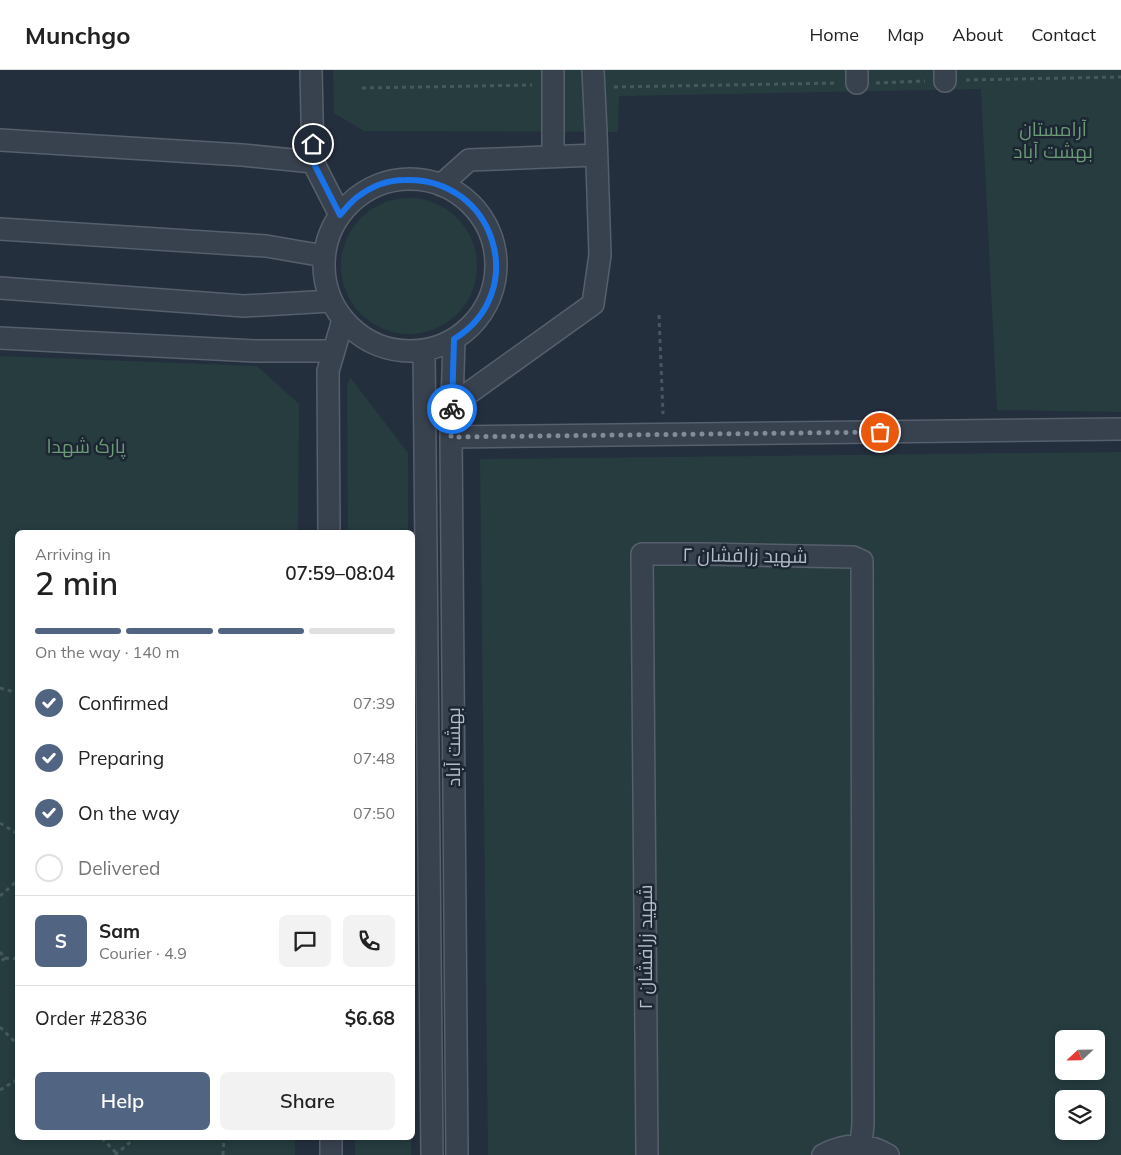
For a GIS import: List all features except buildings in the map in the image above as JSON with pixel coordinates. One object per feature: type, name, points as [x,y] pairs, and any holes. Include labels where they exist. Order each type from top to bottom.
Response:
[{"type":"street","points":[[311,70],[313,162],[340,215]]},
{"type":"street","points":[[452,405],[593,304],[600,255],[593,70]]},
{"type":"street","points":[[553,78],[554,156]]},
{"type":"street","points":[[0,140],[313,162]]},
{"type":"street","points":[[440,184],[469,160],[596,155]]},
{"type":"street","points":[[419,179],[440,184],[460,195],[477,211],[489,230],[495,252],[496,274],[491,296],[480,316],[465,333],[446,345],[424,351],[402,352],[380,346],[360,336],[343,320],[331,301],[325,279],[324,256],[329,235],[340,215],[356,198],[375,186],[396,180],[419,179]]},
{"type":"street","points":[[0,229],[266,246],[324,256]]},
{"type":"street","points":[[0,288],[244,306],[331,301]]},
{"type":"street","points":[[329,530],[328,371],[343,320]]},
{"type":"street","points":[[0,338],[255,351],[334,352]]},
{"type":"street","name":"بهشت آباد","points":[[454,339],[451,437],[457,1155]]},
{"type":"street","name":"بهشت آباد","points":[[424,351],[432,1155]]},
{"type":"street","points":[[451,437],[1121,429]]},
{"type":"street","name":"شهید زرافشان ۲","points":[[647,1155],[642,554],[853,557],[862,561],[863,1124],[861,1145]]},
{"type":"street","points":[[331,1140],[331,1155]]},
{"type":"street","points":[[823,1155],[834,1149],[861,1145],[874,1148],[888,1155]]},
{"type":"path","points":[[362,88],[553,78]]},
{"type":"path","points":[[659,315],[663,434]]},
{"type":"path","points":[[0,688],[15,692]]},
{"type":"path","points":[[0,824],[15,832]]},
{"type":"path","points":[[0,896],[15,883]]},
{"type":"path","points":[[0,952],[5,958]]},
{"type":"path","points":[[0,962],[5,958],[15,959]]},
{"type":"path","points":[[0,1026],[15,1042]]},
{"type":"path","points":[[0,1090],[15,1081]]},
{"type":"path","points":[[104,1140],[116,1154],[133,1140]]},
{"type":"path","points":[[223,1155],[224,1140]]},
{"type":"green space","name":"آرامستان بهشت آباد","points":[[333,70],[1121,70],[1121,412],[997,410],[981,89],[619,96],[618,132],[364,131],[334,113]]},
{"type":"green space","points":[[409,198],[435,203],[457,218],[472,240],[477,266],[472,292],[457,314],[435,329],[409,334],[383,329],[361,314],[346,292],[341,266],[346,240],[361,218],[383,203]]},
{"type":"green space","name":"پارک شهدا","points":[[0,356],[257,366],[299,404],[298,530],[15,530],[15,1140],[295,1140],[295,1155],[0,1155]]},
{"type":"green space","points":[[350,377],[408,453],[408,530],[348,530],[347,385]]},
{"type":"green space","points":[[1121,452],[1121,1155],[488,1155],[480,459]]},
{"type":"green space","points":[[355,1140],[411,1140],[411,1155],[355,1155]]},
{"type":"way so far","points":[[452,409],[451,437],[880,432]]},
{"type":"route","points":[[313,144],[313,162],[340,215],[356,198],[375,186],[396,180],[419,179],[440,184],[460,195],[477,211],[489,230],[495,252],[496,274],[491,296],[480,316],[465,333],[454,339],[452,409]]}]
